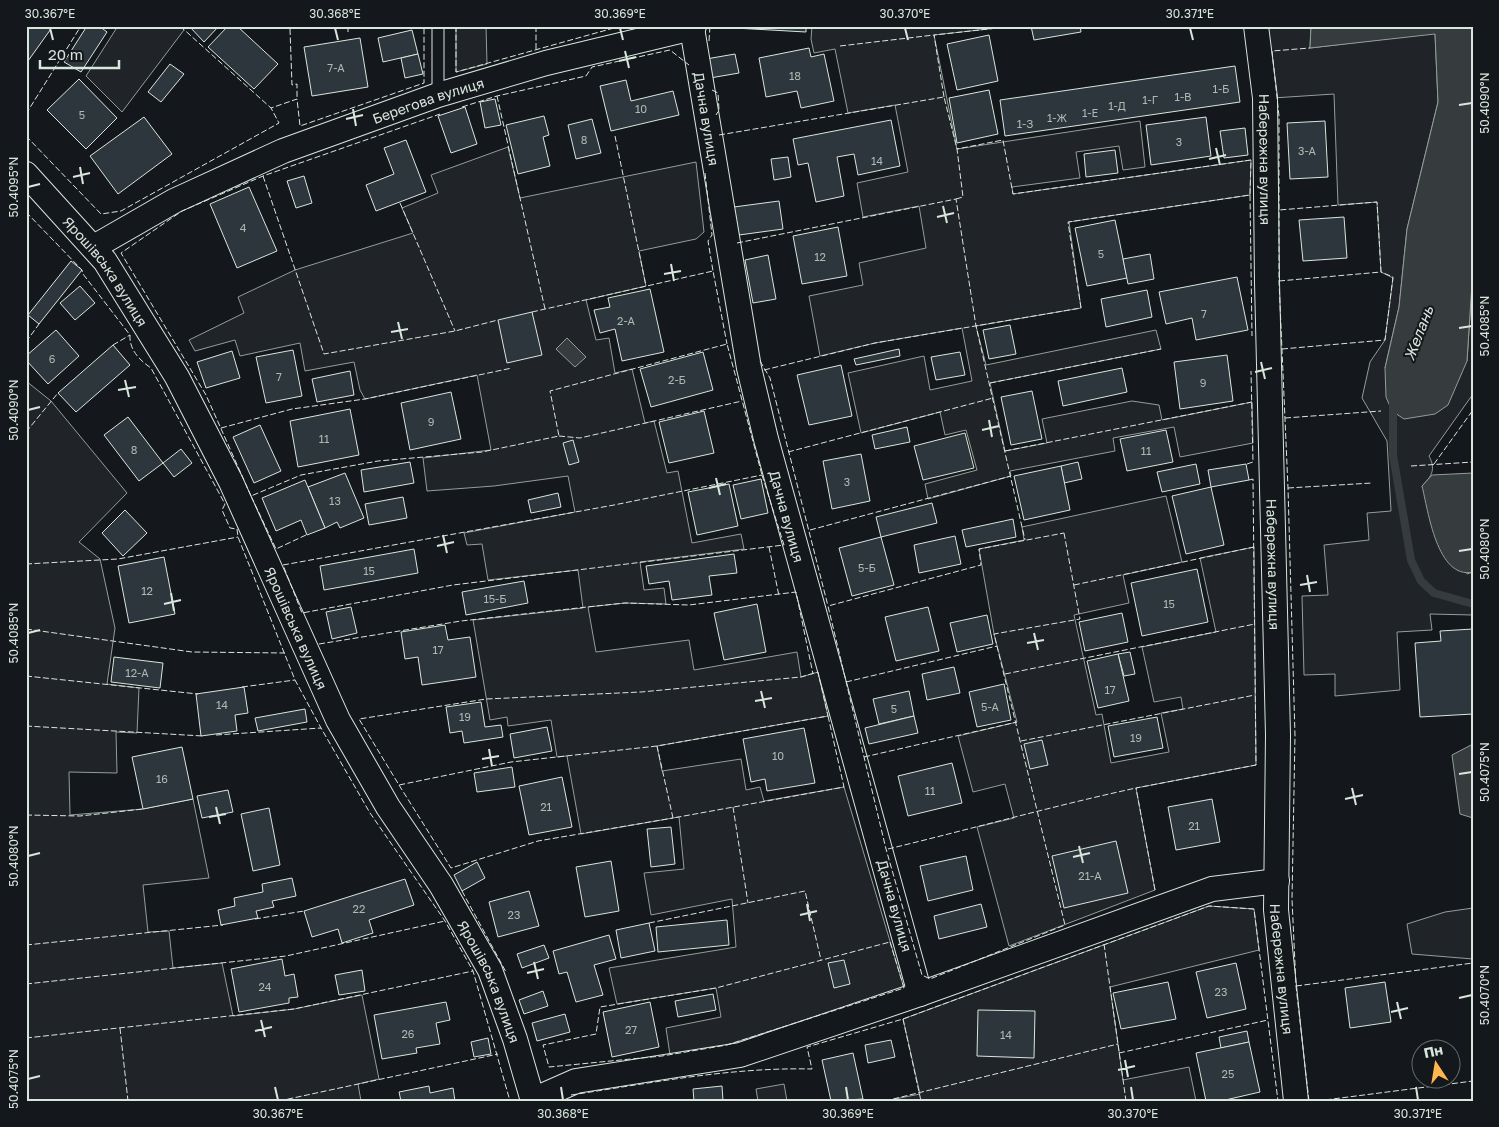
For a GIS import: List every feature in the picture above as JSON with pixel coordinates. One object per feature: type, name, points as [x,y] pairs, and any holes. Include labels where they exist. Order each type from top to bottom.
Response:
[{"type":"street","name":"Набережна вулиця","points":[[1256,26],[1265,98],[1267,282],[1278,736],[1276,910],[1296,1101]]},
{"type":"street","name":"Берегова вулиця","points":[[94,247],[174,201],[282,151],[438,95],[546,63],[693,27]]},
{"type":"street","name":"Дачна вулиця","points":[[693,27],[751,377],[766,439],[920,994]]},
{"type":"street","name":"Ярошівська вулиця","points":[[26,174],[105,261],[186,394],[231,482],[338,720],[388,807],[441,885],[490,970],[515,1039],[533,1101]]},
{"type":"street","points":[[533,1101],[576,1081],[740,1054],[920,994],[1212,889],[1277,881]]},
{"type":"lane","points":[[438,26],[438,95]]},
{"type":"shaded area","points":[[112,26],[180,26],[184,30],[122,112],[86,76],[116,29]]},
{"type":"shaded area","points":[[456,26],[486,26],[487,64],[456,72]]},
{"type":"shaded area","points":[[812,26],[996,26],[997,28],[934,35],[957,149],[1140,121],[1145,167],[1123,170],[1119,146],[1076,152],[1080,178],[1012,187],[1013,194],[1251,160],[1250,195],[1069,222],[1081,308],[976,326],[986,365],[1156,330],[1161,349],[990,383],[1005,451],[1047,443],[1042,419],[1132,401],[1159,405],[1162,420],[1252,402],[1253,443],[1180,457],[1174,427],[1113,438],[1115,451],[1010,471],[1011,476],[928,499],[925,484],[977,470],[966,430],[945,435],[940,412],[861,433],[848,373],[924,356],[930,390],[972,381],[962,328],[875,343],[820,356],[809,296],[863,285],[859,263],[926,248],[919,206],[863,217],[857,183],[908,172],[895,105],[848,113],[835,49],[814,53],[811,39]]},
{"type":"shaded area","points":[[1263,26],[1311,26],[1310,48],[1435,33],[1438,102],[1407,229],[1399,307],[1385,368],[1467,361],[1473,268],[1473,394],[1429,456],[1432,472],[1422,486],[1467,574],[1473,572],[1473,615],[1430,614],[1432,630],[1397,632],[1400,690],[1335,696],[1335,674],[1304,675],[1302,596],[1328,595],[1324,545],[1369,540],[1367,513],[1391,511],[1387,441],[1362,398],[1370,362],[1385,340],[1393,278],[1381,272],[1377,202],[1338,205],[1334,94],[1273,98]]},
{"type":"shaded area","points":[[508,147],[520,198],[696,162],[704,232],[696,239],[639,251],[646,286],[586,300],[596,340],[609,338],[615,373],[632,369],[645,423],[654,421],[667,473],[678,471],[692,543],[741,534],[744,549],[640,562],[644,590],[664,588],[666,604],[625,603],[588,607],[596,652],[689,640],[694,670],[797,652],[801,677],[818,672],[828,716],[657,746],[662,771],[741,759],[746,790],[760,787],[764,801],[844,787],[904,988],[727,1045],[670,1055],[666,1028],[721,1017],[716,988],[617,1004],[609,968],[736,947],[732,899],[651,915],[644,873],[684,869],[679,817],[581,834],[567,756],[557,757],[551,720],[508,726],[507,717],[490,720],[473,620],[583,608],[578,570],[488,580],[482,544],[467,545],[464,533],[575,512],[568,476],[494,486],[427,491],[423,458],[491,450],[477,375],[365,399],[360,390],[354,362],[305,371],[300,343],[240,356],[235,340],[195,351],[189,340],[244,313],[238,297],[295,270],[413,233],[402,208],[438,193],[431,175]]},
{"type":"shaded area","points":[[26,381],[51,401],[127,493],[79,542],[100,559],[115,628],[107,684],[139,688],[137,733],[116,732],[117,773],[69,772],[70,815],[143,809],[193,799],[209,878],[143,885],[148,932],[169,931],[173,968],[222,963],[233,1016],[294,1009],[362,995],[379,1079],[358,1084],[361,1101],[26,1101]]},
{"type":"shaded area","points":[[1166,496],[1182,562],[1123,575],[1129,603],[1074,615],[1096,715],[1102,714],[1111,763],[1169,752],[1161,713],[1183,709],[1181,697],[1154,702],[1142,647],[1216,632],[1200,558],[1254,547],[1256,765],[1136,788],[1155,890],[1009,946],[977,827],[1014,818],[1005,784],[973,792],[958,736],[1017,722],[994,634],[979,549],[1024,540],[1022,527]]},
{"type":"shaded area","points":[[1209,906],[1254,909],[1259,950],[1110,987],[1123,1080],[1189,1067],[1196,1101],[885,1101],[920,1094],[903,1019]]},
{"type":"shaded area","points":[[1473,908],[1473,959],[1412,954],[1407,924],[1445,912]]},
{"type":"shaded area","points":[[784,1084],[787,1101],[758,1101],[756,1089]]},
{"type":"water","points":[[1311,26],[1473,26],[1473,268],[1467,361],[1448,405],[1435,414],[1404,419],[1392,411],[1386,397],[1385,368],[1399,307],[1407,229],[1438,102],[1435,34],[1310,48]]},
{"type":"water","points":[[567,338],[586,357],[575,367],[556,349]]},
{"type":"water","points":[[1473,473],[1473,572],[1461,572],[1451,565],[1436,541],[1422,486],[1432,475]]},
{"type":"water","points":[[1473,744],[1473,818],[1460,814],[1452,755]]},
{"type":"building","points":[[26,26],[53,26],[28,61],[26,60]]},
{"type":"building","points":[[87,26],[99,26],[107,32],[81,72],[64,62]]},
{"type":"building","points":[[189,26],[219,26],[204,42]]},
{"type":"building","points":[[228,26],[237,26],[278,64],[254,89],[208,47]]},
{"type":"building","points":[[735,26],[806,26],[806,32],[735,28]]},
{"type":"building","points":[[1031,26],[1080,26],[1081,32],[1034,40]]},
{"type":"building","points":[[412,30],[418,54],[383,62],[378,38]]},
{"type":"building","points":[[989,35],[998,81],[957,90],[947,44]]},
{"type":"building","points":[[360,38],[368,87],[312,96],[304,47]]},
{"type":"building","points":[[809,48],[811,57],[824,54],[834,101],[801,108],[797,91],[766,97],[759,58]]},
{"type":"building","points":[[418,54],[423,74],[405,78],[401,58]]},
{"type":"building","points":[[735,54],[739,73],[710,78],[706,59]]},
{"type":"building","points":[[170,64],[184,74],[161,102],[148,92]]},
{"type":"building","points":[[1235,66],[1240,102],[1005,136],[1000,100]]},
{"type":"building","points":[[79,79],[117,118],[86,149],[47,110]]},
{"type":"building","points":[[626,80],[631,101],[673,91],[679,115],[611,131],[600,86]]},
{"type":"building","points":[[989,90],[998,134],[957,143],[949,98]]},
{"type":"building","points":[[495,99],[501,125],[485,128],[480,102]]},
{"type":"building","points":[[465,107],[477,144],[451,153],[438,116]]},
{"type":"building","points":[[544,116],[549,135],[543,137],[550,166],[518,174],[506,125]]},
{"type":"building","points":[[144,117],[172,154],[118,194],[90,156]]},
{"type":"building","points":[[1206,117],[1211,156],[1151,165],[1146,125]]},
{"type":"building","points":[[592,119],[601,153],[576,159],[568,125]]},
{"type":"building","points":[[891,120],[900,166],[858,175],[854,154],[837,157],[844,196],[816,202],[808,163],[798,165],[793,139]]},
{"type":"building","points":[[1325,121],[1328,177],[1290,179],[1287,123]]},
{"type":"building","points":[[1245,128],[1248,155],[1224,158],[1220,131]]},
{"type":"building","points":[[406,140],[426,192],[376,211],[366,185],[394,174],[384,148]]},
{"type":"building","points":[[1115,150],[1118,173],[1086,177],[1084,154]]},
{"type":"building","points":[[788,157],[791,177],[774,180],[771,159]]},
{"type":"building","points":[[304,176],[312,203],[296,208],[287,181]]},
{"type":"building","points":[[249,187],[277,251],[237,268],[210,204]]},
{"type":"building","points":[[779,201],[783,229],[739,235],[734,207]]},
{"type":"building","points":[[1344,217],[1347,258],[1303,261],[1299,220]]},
{"type":"building","points":[[1115,220],[1127,278],[1087,286],[1075,228]]},
{"type":"building","points":[[838,227],[847,276],[802,284],[793,236]]},
{"type":"building","points":[[1150,254],[1154,279],[1128,284],[1123,259]]},
{"type":"building","points":[[768,255],[776,299],[753,303],[745,260]]},
{"type":"building","points":[[71,261],[82,270],[39,324],[28,315]]},
{"type":"building","points":[[1237,277],[1248,330],[1196,340],[1192,318],[1166,324],[1159,292]]},
{"type":"building","points":[[80,286],[95,303],[75,320],[60,303]]},
{"type":"building","points":[[650,289],[664,352],[622,361],[615,329],[600,333],[594,310],[610,307],[608,298]]},
{"type":"building","points":[[1147,290],[1152,317],[1106,327],[1101,299]]},
{"type":"building","points":[[532,312],[542,355],[507,363],[498,320]]},
{"type":"building","points":[[1010,325],[1016,354],[989,359],[983,330]]},
{"type":"building","points":[[56,330],[79,356],[48,384],[26,360],[26,356]]},
{"type":"building","points":[[113,345],[130,365],[76,412],[58,393]]},
{"type":"building","points":[[899,349],[900,356],[856,365],[854,359]]},
{"type":"building","points":[[293,350],[302,396],[266,403],[256,357]]},
{"type":"building","points":[[232,351],[240,378],[206,388],[197,362]]},
{"type":"building","points":[[703,352],[713,390],[651,407],[640,369]]},
{"type":"building","points":[[960,352],[965,375],[936,380],[931,357]]},
{"type":"building","points":[[1227,355],[1233,401],[1180,409],[1174,362]]},
{"type":"building","points":[[841,365],[852,416],[809,425],[797,375]]},
{"type":"building","points":[[1122,368],[1127,392],[1063,406],[1058,381]]},
{"type":"building","points":[[350,371],[354,395],[317,402],[312,379]]},
{"type":"building","points":[[1032,391],[1042,439],[1011,445],[1001,397]]},
{"type":"building","points":[[451,392],[461,439],[410,450],[401,403]]},
{"type":"building","points":[[350,409],[359,455],[298,467],[290,421]]},
{"type":"building","points":[[704,411],[714,453],[669,463],[659,422]]},
{"type":"building","points":[[128,417],[163,463],[139,481],[104,435]]},
{"type":"building","points":[[260,425],[281,471],[254,483],[233,437]]},
{"type":"building","points":[[907,427],[910,442],[875,449],[872,435]]},
{"type":"building","points":[[1166,430],[1173,462],[1127,471],[1120,439]]},
{"type":"building","points":[[965,433],[974,468],[923,480],[914,446]]},
{"type":"building","points":[[573,440],[579,462],[569,465],[563,443]]},
{"type":"building","points":[[181,449],[192,463],[174,477],[163,463]]},
{"type":"building","points":[[861,454],[870,501],[832,509],[823,461]]},
{"type":"building","points":[[410,462],[414,483],[364,492],[361,470]]},
{"type":"building","points":[[1078,462],[1082,479],[1064,483],[1061,466]]},
{"type":"building","points":[[1196,464],[1200,484],[1162,492],[1157,472]]},
{"type":"building","points":[[1246,464],[1249,480],[1211,487],[1208,470]]},
{"type":"building","points":[[1061,466],[1070,510],[1024,520],[1014,476]]},
{"type":"building","points":[[345,473],[364,518],[340,528],[337,522],[325,528],[308,487]]},
{"type":"building","points":[[761,479],[768,513],[741,519],[733,485]]},
{"type":"building","points":[[305,480],[325,528],[307,535],[301,520],[276,531],[262,498]]},
{"type":"building","points":[[729,484],[738,526],[697,535],[688,492]]},
{"type":"building","points":[[1211,487],[1224,545],[1186,554],[1172,496]]},
{"type":"building","points":[[558,493],[561,507],[531,513],[528,500]]},
{"type":"building","points":[[403,497],[407,518],[369,525],[365,504]]},
{"type":"building","points":[[932,503],[937,523],[881,537],[876,517]]},
{"type":"building","points":[[125,510],[147,533],[123,556],[102,533]]},
{"type":"building","points":[[1013,519],[1016,537],[966,547],[962,530]]},
{"type":"building","points":[[955,536],[961,564],[919,573],[914,545]]},
{"type":"building","points":[[881,537],[894,585],[852,596],[839,548]]},
{"type":"building","points":[[414,549],[418,573],[324,590],[320,566]]},
{"type":"building","points":[[734,554],[737,573],[709,576],[712,595],[672,600],[669,581],[649,584],[646,566]]},
{"type":"building","points":[[164,557],[175,614],[129,623],[118,566]]},
{"type":"building","points":[[1197,569],[1208,622],[1142,636],[1131,583]]},
{"type":"building","points":[[524,581],[528,603],[466,615],[462,592]]},
{"type":"building","points":[[757,604],[766,652],[724,660],[714,613]]},
{"type":"building","points":[[351,607],[357,633],[332,639],[326,612]]},
{"type":"building","points":[[928,607],[939,651],[896,661],[885,617]]},
{"type":"building","points":[[1122,613],[1128,642],[1085,651],[1079,622]]},
{"type":"building","points":[[987,615],[993,644],[957,652],[950,623]]},
{"type":"building","points":[[445,625],[448,640],[470,637],[476,677],[422,685],[418,657],[405,659],[401,632]]},
{"type":"building","points":[[1473,629],[1473,714],[1420,717],[1415,643],[1441,641],[1440,631]]},
{"type":"building","points":[[1130,652],[1135,674],[1124,676],[1118,654]]},
{"type":"building","points":[[1118,654],[1129,701],[1098,708],[1087,661]]},
{"type":"building","points":[[114,657],[163,663],[160,688],[111,682]]},
{"type":"building","points":[[954,667],[960,693],[927,700],[922,674]]},
{"type":"building","points":[[1004,684],[1011,720],[977,727],[969,692]]},
{"type":"building","points":[[244,687],[248,713],[235,715],[237,731],[201,736],[196,694]]},
{"type":"building","points":[[909,691],[914,716],[879,724],[873,699]]},
{"type":"building","points":[[481,702],[485,727],[501,725],[503,737],[464,743],[462,731],[450,733],[446,707]]},
{"type":"building","points":[[305,709],[307,722],[258,731],[255,718]]},
{"type":"building","points":[[914,716],[918,733],[869,744],[865,728]]},
{"type":"building","points":[[1157,717],[1163,748],[1114,757],[1108,726]]},
{"type":"building","points":[[547,727],[552,751],[514,758],[510,734]]},
{"type":"building","points":[[804,728],[815,783],[767,791],[765,779],[751,782],[743,739]]},
{"type":"building","points":[[1042,740],[1048,765],[1030,769],[1024,744]]},
{"type":"building","points":[[182,747],[193,799],[143,809],[132,757]]},
{"type":"building","points":[[952,763],[962,803],[908,816],[898,776]]},
{"type":"building","points":[[512,767],[515,787],[477,792],[474,773]]},
{"type":"building","points":[[562,777],[572,827],[529,835],[519,786]]},
{"type":"building","points":[[228,790],[233,812],[202,818],[197,796]]},
{"type":"building","points":[[1212,799],[1220,842],[1176,850],[1168,807]]},
{"type":"building","points":[[269,808],[280,865],[253,871],[241,814]]},
{"type":"building","points":[[671,827],[675,864],[651,867],[647,829]]},
{"type":"building","points":[[1116,841],[1128,893],[1064,908],[1052,856]]},
{"type":"building","points":[[966,856],[973,890],[928,901],[920,866]]},
{"type":"building","points":[[611,861],[619,911],[585,917],[576,867]]},
{"type":"building","points":[[477,862],[485,878],[462,891],[454,875]]},
{"type":"building","points":[[292,878],[296,896],[272,901],[274,907],[256,911],[258,918],[221,925],[218,910],[235,906],[234,898],[263,892],[262,884]]},
{"type":"building","points":[[405,879],[414,905],[369,920],[373,933],[342,943],[338,929],[312,937],[304,911]]},
{"type":"building","points":[[529,891],[539,926],[498,937],[489,902]]},
{"type":"building","points":[[981,904],[987,927],[939,939],[934,916]]},
{"type":"building","points":[[727,920],[729,945],[658,952],[656,927]]},
{"type":"building","points":[[649,923],[655,951],[621,958],[616,930]]},
{"type":"building","points":[[609,935],[616,959],[594,965],[603,995],[576,1002],[567,972],[559,974],[553,951]]},
{"type":"building","points":[[544,945],[549,958],[522,968],[517,954]]},
{"type":"building","points":[[282,959],[285,976],[294,974],[298,997],[289,998],[289,1003],[239,1012],[231,969]]},
{"type":"building","points":[[844,960],[850,984],[834,988],[828,963]]},
{"type":"building","points":[[1236,963],[1246,1009],[1207,1018],[1196,972]]},
{"type":"building","points":[[362,970],[365,991],[339,995],[335,975]]},
{"type":"building","points":[[1168,982],[1176,1019],[1121,1029],[1113,993]]},
{"type":"building","points":[[1385,982],[1391,1022],[1350,1028],[1345,988]]},
{"type":"building","points":[[543,991],[548,1006],[524,1014],[519,1000]]},
{"type":"building","points":[[713,994],[716,1010],[678,1017],[675,1001]]},
{"type":"building","points":[[446,1002],[450,1020],[436,1023],[440,1044],[416,1048],[417,1053],[382,1059],[374,1015]]},
{"type":"building","points":[[650,1002],[659,1047],[612,1057],[603,1012]]},
{"type":"building","points":[[978,1010],[1035,1011],[1034,1058],[977,1056]]},
{"type":"building","points":[[565,1014],[570,1032],[537,1041],[532,1023]]},
{"type":"building","points":[[1247,1031],[1249,1042],[1221,1048],[1219,1037]]},
{"type":"building","points":[[488,1038],[491,1054],[474,1057],[471,1042]]},
{"type":"building","points":[[891,1040],[895,1057],[868,1063],[865,1045]]},
{"type":"building","points":[[1249,1042],[1260,1092],[1221,1101],[1206,1101],[1196,1053]]},
{"type":"building","points":[[853,1053],[863,1099],[831,1101],[822,1060]]},
{"type":"building","points":[[429,1086],[430,1093],[453,1088],[455,1101],[401,1101],[399,1092]]},
{"type":"building","points":[[722,1086],[723,1101],[694,1101],[693,1089]]},
{"type":"waterway","name":"Желань","points":[[1393,403],[1393,455],[1411,560],[1421,581],[1434,593],[1473,604]]},
{"type":"fence","points":[[26,114],[81,26]]},
{"type":"fence","points":[[180,26],[271,108]]},
{"type":"fence","points":[[348,26],[348,32]]},
{"type":"fence","points":[[26,136],[101,214],[121,211],[279,123],[271,108],[297,99],[300,126],[424,83],[424,26]]},
{"type":"fence","points":[[456,26],[456,72],[621,26]]},
{"type":"fence","points":[[536,26],[536,49]]},
{"type":"fence","points":[[709,41],[710,26]]},
{"type":"fence","points":[[944,97],[934,35],[1016,26]]},
{"type":"fence","points":[[290,29],[292,85],[297,84],[297,99]]},
{"type":"fence","points":[[840,46],[934,35]]},
{"type":"fence","points":[[1309,1101],[1296,986],[1292,899],[1295,736],[1288,488],[1279,281],[1279,116],[1272,51],[1310,48]]},
{"type":"fence","points":[[462,107],[497,96],[586,76],[592,67],[670,50],[689,65]]},
{"type":"fence","points":[[712,90],[718,93],[719,110],[716,115]]},
{"type":"fence","points":[[497,96],[545,309]]},
{"type":"fence","points":[[719,135],[944,97],[957,149],[963,197],[956,199]]},
{"type":"fence","points":[[251,496],[206,395],[121,253],[182,211],[263,176],[440,114]]},
{"type":"fence","points":[[615,136],[646,286]]},
{"type":"fence","points":[[764,370],[875,343],[1081,308],[1068,222],[1250,195],[1251,160],[1013,194],[1003,140],[957,149]]},
{"type":"fence","points":[[705,173],[712,235],[708,241],[713,271]]},
{"type":"fence","points":[[263,176],[324,354],[455,331],[498,320]]},
{"type":"fence","points":[[1250,195],[1252,336]]},
{"type":"fence","points":[[737,243],[956,199],[976,326],[1025,540]]},
{"type":"fence","points":[[1279,210],[1377,202],[1381,272],[1279,281]]},
{"type":"fence","points":[[400,203],[455,331]]},
{"type":"fence","points":[[26,212],[82,270],[83,274],[130,335],[131,345],[136,354],[151,368],[225,504],[222,510],[230,528],[237,529],[238,537],[295,680],[370,813],[445,921],[473,971],[510,1101]]},
{"type":"fence","points":[[532,312],[713,271],[727,344]]},
{"type":"fence","points":[[1282,349],[1385,340],[1393,277],[1381,272]]},
{"type":"fence","points":[[26,342],[39,324]]},
{"type":"fence","points":[[113,345],[130,335]]},
{"type":"fence","points":[[306,535],[276,549],[251,496],[301,475],[378,461],[482,452],[559,436],[550,391],[727,344],[762,475]]},
{"type":"fence","points":[[990,383],[1161,349]]},
{"type":"fence","points":[[760,361],[770,378],[828,606]]},
{"type":"fence","points":[[221,428],[292,409],[365,399],[512,368]]},
{"type":"fence","points":[[1247,464],[1253,462],[1251,371]]},
{"type":"fence","points":[[26,432],[58,393]]},
{"type":"fence","points":[[788,452],[993,398]]},
{"type":"fence","points":[[559,436],[580,438],[742,401]]},
{"type":"fence","points":[[1005,451],[1252,402]]},
{"type":"fence","points":[[1434,464],[1473,410]]},
{"type":"fence","points":[[1285,418],[1381,411]]},
{"type":"fence","points":[[1411,466],[1473,462]]},
{"type":"fence","points":[[762,475],[784,545],[453,585],[302,613],[283,565],[614,505],[762,475]]},
{"type":"fence","points":[[810,530],[1011,476]]},
{"type":"fence","points":[[1155,890],[1136,788],[1256,765],[1253,479],[1249,480]]},
{"type":"fence","points":[[1288,488],[1372,483]]},
{"type":"fence","points":[[1064,533],[1080,619],[994,634],[1065,925],[930,979],[922,975],[886,849],[828,606],[981,565],[979,549],[1064,533]]},
{"type":"fence","points":[[26,564],[118,559],[238,537]]},
{"type":"fence","points":[[769,547],[779,596]]},
{"type":"fence","points":[[1074,585],[1254,547]]},
{"type":"fence","points":[[319,644],[461,621],[587,607],[625,603],[689,605],[796,592],[813,674]]},
{"type":"fence","points":[[1005,674],[1255,624]]},
{"type":"fence","points":[[26,629],[192,652],[285,653]]},
{"type":"fence","points":[[846,682],[997,646]]},
{"type":"fence","points":[[657,746],[511,762],[399,785],[359,719],[486,699],[641,692],[801,677],[818,672],[828,716]]},
{"type":"fence","points":[[26,676],[198,694]]},
{"type":"fence","points":[[242,687],[295,680]]},
{"type":"fence","points":[[1021,741],[1255,695]]},
{"type":"fence","points":[[828,716],[844,787],[673,818],[657,746],[828,716]]},
{"type":"fence","points":[[864,757],[1017,722]]},
{"type":"fence","points":[[26,726],[203,736]]},
{"type":"fence","points":[[216,735],[321,728]]},
{"type":"fence","points":[[399,785],[451,868],[538,841],[673,818]]},
{"type":"fence","points":[[888,849],[1136,788]]},
{"type":"fence","points":[[733,807],[748,903]]},
{"type":"fence","points":[[26,815],[80,816],[143,809]]},
{"type":"fence","points":[[462,891],[506,972]]},
{"type":"fence","points":[[649,923],[805,891],[821,960]]},
{"type":"fence","points":[[571,1095],[722,1073],[812,1069],[807,1047],[903,1019],[1209,906],[1254,909],[1278,1101]]},
{"type":"fence","points":[[255,919],[304,911]]},
{"type":"fence","points":[[26,984],[286,956],[445,921]]},
{"type":"fence","points":[[26,945],[223,925]]},
{"type":"fence","points":[[890,942],[904,988],[727,1045],[662,1056],[549,1067],[543,1045],[596,1034],[600,1007],[716,988],[890,942]]},
{"type":"fence","points":[[1104,944],[1126,1101]]},
{"type":"fence","points":[[1296,986],[1473,963]]},
{"type":"fence","points":[[26,1038],[294,1009],[473,971]]},
{"type":"fence","points":[[903,1019],[921,1101]]},
{"type":"fence","points":[[1119,1053],[1268,1020]]},
{"type":"fence","points":[[120,1028],[128,1101]]},
{"type":"fence","points":[[885,1101],[1118,1044]]},
{"type":"fence","points":[[279,1101],[498,1054]]},
{"type":"fence","points":[[1317,1101],[1473,1081]]}]
